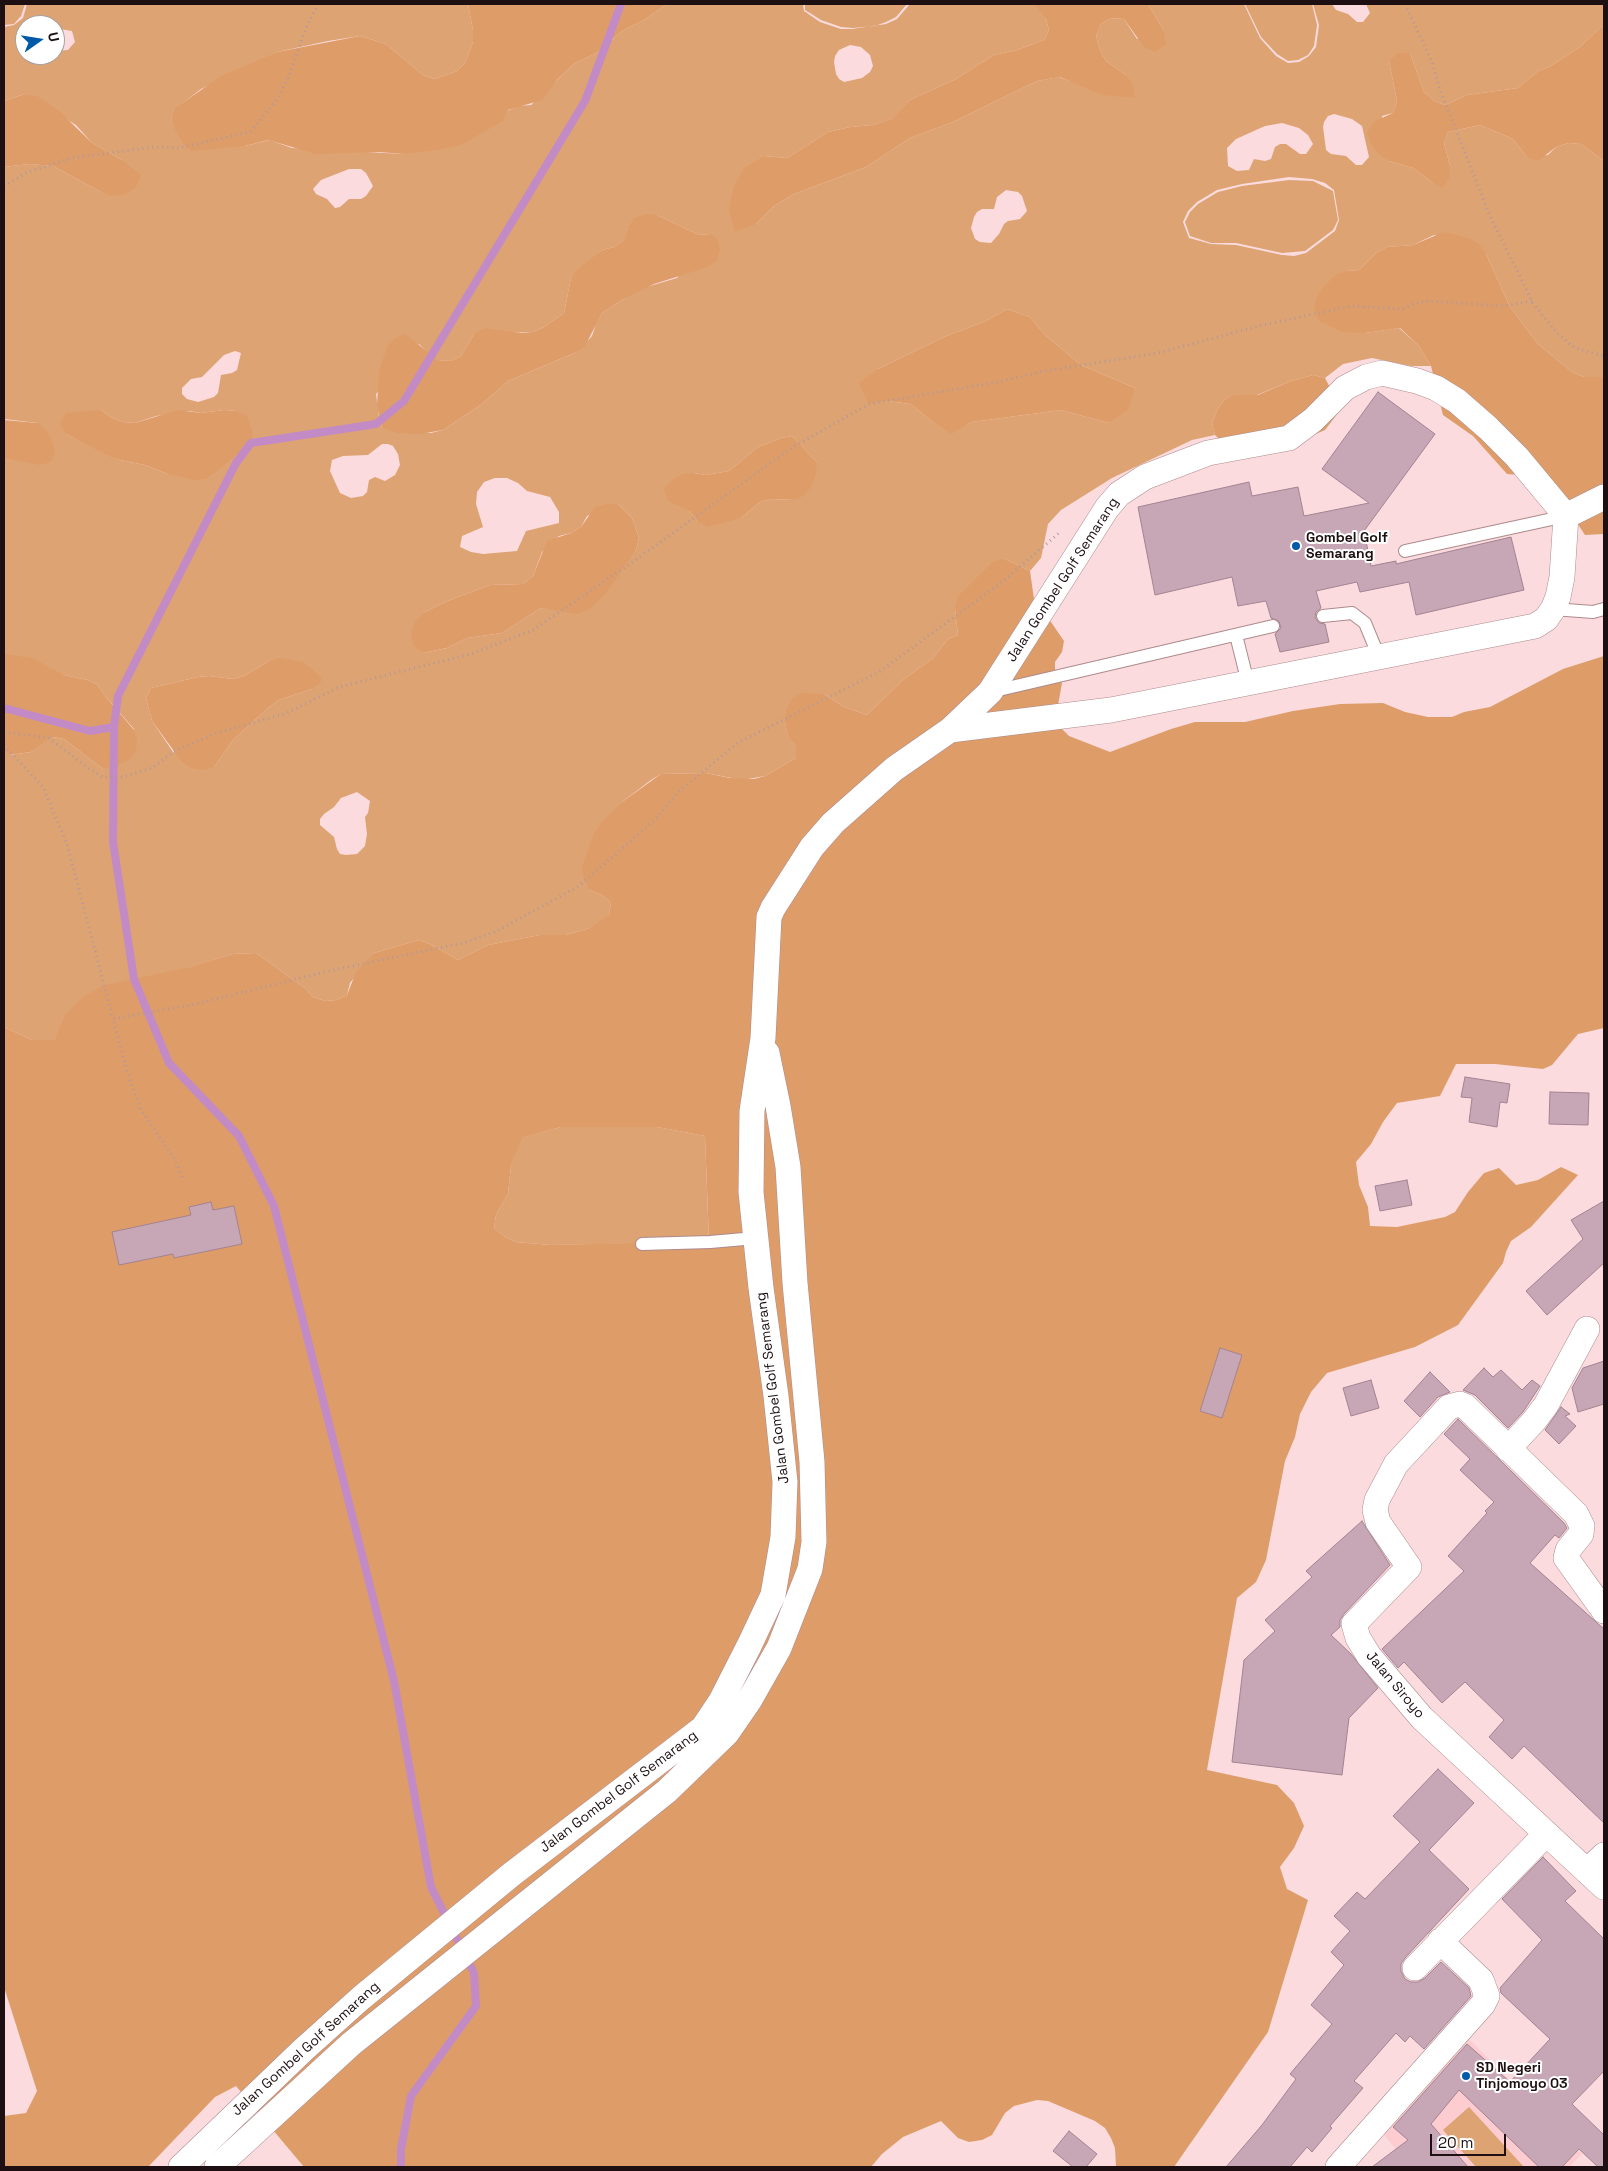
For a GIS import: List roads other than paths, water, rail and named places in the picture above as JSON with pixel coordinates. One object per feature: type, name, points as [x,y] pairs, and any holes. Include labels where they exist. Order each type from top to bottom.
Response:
[{"type":"street","name":"Jalan Gombel Golf Semarang","points":[[181,2167],[303,2050],[361,1998],[442,1931],[610,1798],[703,1728],[721,1701],[773,1595],[783,1538],[785,1482],[751,1192],[752,1111],[764,1038],[770,918],[773,908],[812,846],[833,823],[894,769],[950,730],[990,692],[1107,508],[1119,494],[1146,478],[1208,453],[1288,438],[1314,420],[1345,388],[1366,377],[1382,373],[1417,381],[1436,388],[1457,401],[1517,457],[1566,516]]},
{"type":"street","points":[[1554,609],[1562,577],[1566,516],[1604,498]]},
{"type":"street","name":"Jalan Gombel Golf Semarang","points":[[950,730],[1111,710],[1535,626],[1546,619],[1554,609]]},
{"type":"street","name":"Jalan Gombel Golf Semarang","points":[[217,2167],[351,2044],[667,1791],[727,1733],[749,1701],[779,1648],[810,1569],[814,1542],[812,1462],[795,1283],[788,1167],[764,1038]]},
{"type":"street","points":[[761,1288],[795,1283]]},
{"type":"street","points":[[1587,1329],[1546,1404],[1534,1421],[1508,1449],[1521,1458],[1576,1514],[1582,1526],[1581,1534],[1568,1550],[1566,1558],[1604,1611]]},
{"type":"street","name":"Jalan Siroyo","points":[[1508,1449],[1470,1410],[1460,1404],[1454,1404],[1396,1464],[1381,1489],[1375,1510],[1378,1522],[1410,1566],[1354,1624],[1358,1638],[1369,1656],[1422,1718],[1546,1834],[1599,1871]]},
{"type":"street","points":[[773,1595],[797,1603]]},
{"type":"street","points":[[1415,1968],[1546,1834]]},
{"type":"street","points":[[442,1931],[457,1958]]},
{"type":"street","points":[[1338,2167],[1483,2004],[1487,1996],[1481,1980],[1440,1941]]},
{"type":"lane","points":[[1405,550],[1566,516]]},
{"type":"lane","points":[[1554,609],[1593,612],[1604,609]]},
{"type":"lane","points":[[1323,616],[1352,613],[1365,623],[1379,657]]},
{"type":"lane","points":[[990,692],[1273,626]]},
{"type":"lane","points":[[1236,635],[1248,683]]},
{"type":"lane","points":[[642,1244],[710,1242],[756,1238]]},
{"type":"waterway","points":[[401,2167],[401,2149],[411,2096],[476,2006],[474,1973],[431,1887],[394,1681],[274,1206],[239,1136],[169,1063],[134,979],[113,842],[114,727],[118,696],[236,463],[251,443],[376,424],[404,401],[585,101],[621,4]]},
{"type":"waterway","points":[[4,708],[90,731],[114,727]]},
{"type":"place","name":"Gombel Golf Semarang","points":[[1296,546]]},
{"type":"place","name":"SD Negeri Tinjomoyo 03","points":[[1466,2076]]}]
